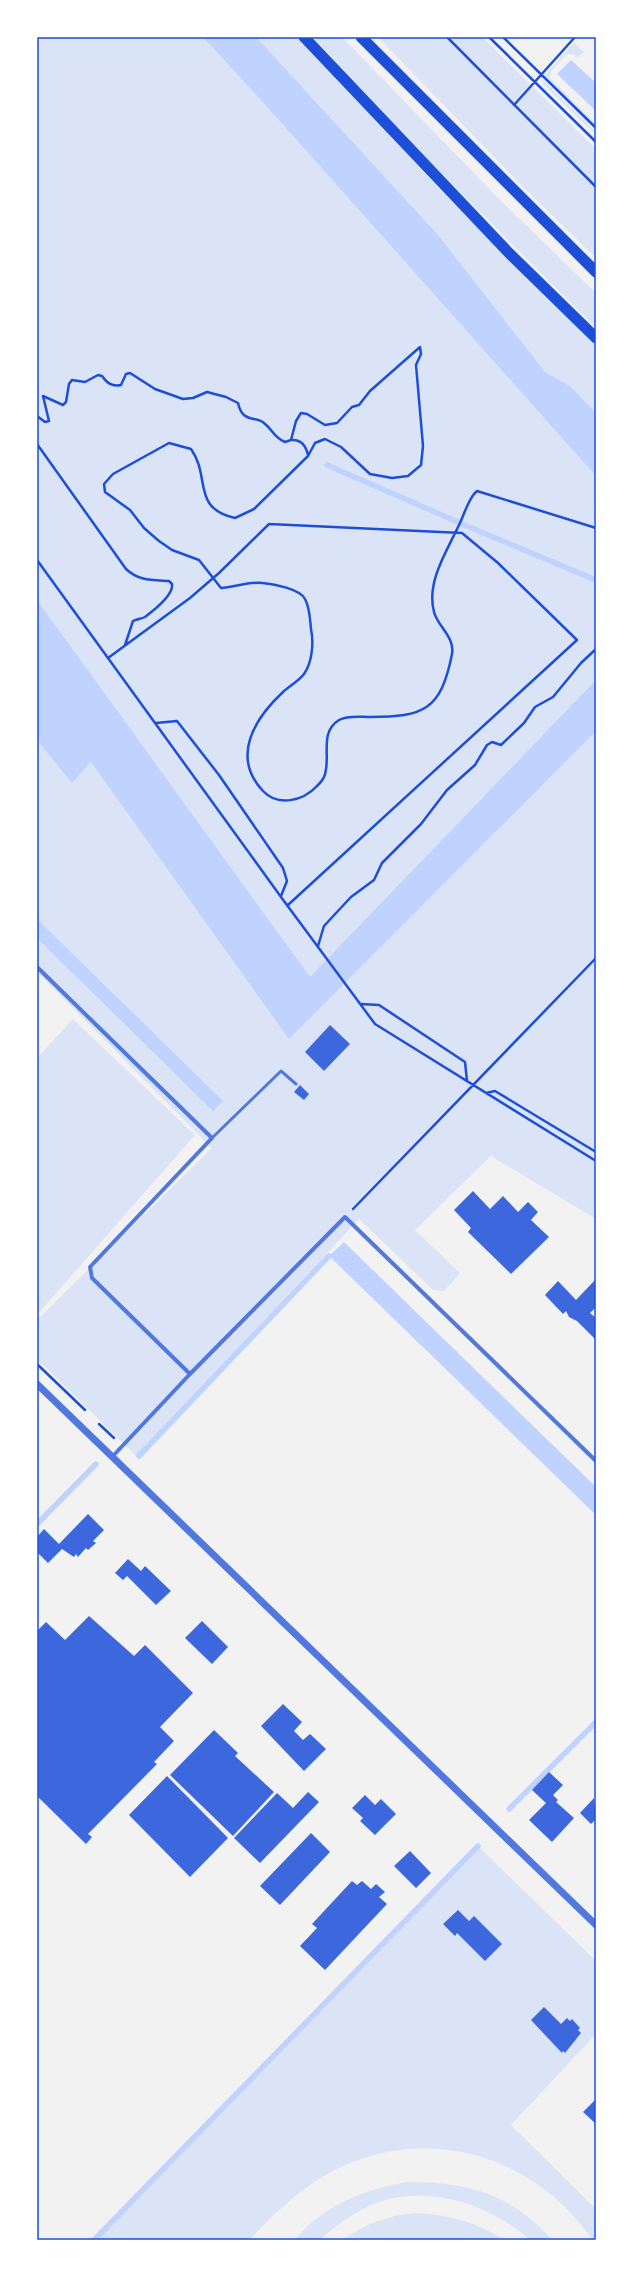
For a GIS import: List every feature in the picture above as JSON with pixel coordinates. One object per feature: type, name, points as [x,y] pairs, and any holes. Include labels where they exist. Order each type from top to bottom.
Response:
[{"type":"highway","points":[[304,37],[509,253],[596,338]]},
{"type":"highway","points":[[361,37],[596,272]]},
{"type":"street","points":[[37,967],[212,1138],[90,1267],[92,1278],[190,1374]]},
{"type":"street","points":[[112,1457],[190,1374],[345,1217],[596,1461]]},
{"type":"street","points":[[37,1384],[596,1925]]},
{"type":"lane","points":[[212,1138],[281,1071],[296,1084]]},
{"type":"path","points":[[447,37],[596,187]]},
{"type":"path","points":[[489,37],[596,142]]},
{"type":"path","points":[[503,37],[596,128]]},
{"type":"path","points":[[514,105],[575,37]]},
{"type":"path","points":[[291,440],[296,420],[301,413],[307,414],[325,425],[337,423],[352,407],[359,405],[370,391],[420,347],[421,354],[416,365],[423,446],[421,465],[408,476],[392,478],[370,474],[341,447],[325,438],[314,443],[308,456],[254,509],[235,518],[222,515],[208,504],[196,456],[191,449],[168,443],[138,459],[107,480],[104,490],[108,496],[130,510],[144,528],[172,550],[199,560],[221,588],[262,583],[300,593],[305,599],[312,633],[312,651],[309,664],[304,674],[282,693],[265,713],[246,748],[246,763],[249,772],[263,792],[277,800],[293,800],[312,791],[324,778],[328,732],[340,720],[354,716],[401,717],[428,707],[440,693],[452,652],[447,634],[438,623],[434,613],[433,596],[445,552],[470,499],[477,491],[596,528]]},
{"type":"path","points":[[37,416],[45,422],[49,421],[43,396],[63,405],[66,402],[69,384],[72,380],[85,382],[98,375],[102,376],[110,384],[116,386],[121,384],[126,374],[130,373],[155,390],[183,399],[193,398],[207,392],[226,397],[238,403],[241,413],[247,417],[257,418],[266,424],[277,439],[285,442],[297,439],[302,442],[307,448],[308,456]]},
{"type":"path","points":[[37,444],[126,569],[134,576],[141,579],[169,581],[172,584],[170,592],[160,604],[143,618],[133,621],[124,646]]},
{"type":"path","points":[[108,658],[190,598],[212,578],[220,573],[269,524],[455,533],[467,536],[498,563],[577,640],[288,905]]},
{"type":"path","points":[[37,560],[281,897],[324,953],[375,1024],[596,1161]]},
{"type":"path","points":[[318,946],[324,926],[351,897],[374,880],[382,863],[402,845],[421,824],[447,790],[475,765],[487,745],[492,742],[504,744],[524,723],[535,707],[554,697],[581,663],[596,649]]},
{"type":"path","points":[[156,723],[177,721],[219,775],[283,868],[287,881],[281,897]]},
{"type":"path","points":[[345,1217],[596,958]]},
{"type":"path","points":[[361,1004],[379,1005],[466,1062],[467,1082]]},
{"type":"path","points":[[486,1093],[495,1091],[596,1152]]},
{"type":"shaded area","points":[[37,37],[300,37],[439,189],[596,344],[596,1219],[491,1156],[415,1230],[460,1273],[444,1291],[433,1290],[359,1219],[137,1457],[37,1359],[37,1320],[212,1148],[37,972]]},
{"type":"shaded area","points":[[313,37],[342,37],[498,198],[596,293],[596,328],[410,142]]},
{"type":"shaded area","points":[[378,37],[482,37],[596,149],[596,258],[525,189]]},
{"type":"shaded area","points":[[574,43],[584,52],[578,57],[573,54],[567,54],[551,71],[550,78],[596,124],[596,127],[544,76]]},
{"type":"shaded area","points":[[543,80],[596,132],[596,135],[543,84]]},
{"type":"shaded area","points":[[73,1019],[195,1135],[37,1315],[37,1058]]},
{"type":"shaded area","points":[[478,1846],[596,1961],[596,2034],[511,2125],[596,2209],[596,2239],[592,2239],[568,2210],[540,2186],[509,2168],[476,2156],[441,2149],[405,2150],[368,2157],[333,2171],[309,2185],[299,2193],[278,2211],[249,2240],[91,2240]]},
{"type":"shaded area","points":[[407,2182],[449,2184],[487,2193],[520,2211],[552,2240],[530,2240],[514,2227],[477,2207],[458,2201],[437,2197],[416,2196],[396,2198],[368,2206],[346,2219],[320,2240],[295,2240],[318,2218],[345,2201],[376,2189]]},
{"type":"shaded area","points":[[413,2213],[438,2215],[461,2220],[483,2228],[505,2240],[343,2240],[359,2229],[368,2225],[394,2216]]},
{"type":"water","points":[[203,37],[256,37],[438,235],[545,372],[571,387],[596,413],[596,476],[270,110]]},
{"type":"water","points":[[571,60],[596,83],[596,111],[557,74]]},
{"type":"water","points":[[37,600],[310,977],[596,680],[596,731],[289,1039],[91,762],[72,783],[37,740]]},
{"type":"water","points":[[37,919],[223,1101],[213,1111],[37,938]]},
{"type":"water","points":[[344,1242],[596,1487],[596,1515],[329,1256]]},
{"type":"building","points":[[330,1025],[350,1044],[324,1071],[305,1052]]},
{"type":"building","points":[[300,1085],[309,1094],[304,1100],[294,1092]]},
{"type":"building","points":[[473,1191],[490,1209],[503,1196],[518,1212],[528,1202],[538,1212],[531,1220],[549,1237],[511,1274],[468,1232],[471,1228],[454,1210]]},
{"type":"building","points":[[595,1280],[596,1307],[590,1313],[596,1318],[596,1340],[577,1321],[569,1317],[566,1311],[563,1314],[545,1295],[558,1281],[576,1300]]},
{"type":"building","points":[[88,1514],[104,1530],[93,1541],[96,1543],[88,1550],[86,1548],[78,1557],[76,1554],[74,1557],[62,1549],[48,1563],[37,1552],[37,1537],[44,1529],[59,1544]]},
{"type":"building","points":[[128,1559],[141,1571],[145,1566],[171,1591],[156,1605],[127,1576],[123,1580],[115,1573]]},
{"type":"building","points":[[89,1616],[134,1656],[145,1645],[193,1693],[160,1727],[174,1741],[154,1762],[157,1764],[88,1834],[92,1837],[86,1844],[37,1796],[37,1631],[46,1622],[65,1640]]},
{"type":"building","points":[[202,1621],[228,1647],[212,1664],[185,1638]]},
{"type":"building","points":[[283,1704],[302,1722],[294,1731],[303,1740],[310,1734],[326,1749],[304,1771],[261,1726]]},
{"type":"building","points":[[214,1730],[238,1753],[235,1756],[274,1792],[233,1836],[170,1775]]},
{"type":"building","points":[[549,1772],[563,1785],[553,1795],[558,1800],[556,1802],[574,1818],[552,1842],[529,1820],[546,1803],[532,1790]]},
{"type":"building","points":[[167,1776],[228,1838],[190,1877],[129,1815]]},
{"type":"building","points":[[308,1792],[319,1802],[260,1863],[234,1838],[277,1793],[293,1808]]},
{"type":"building","points":[[365,1795],[375,1805],[381,1799],[396,1814],[375,1835],[360,1821],[363,1818],[352,1808]]},
{"type":"building","points":[[594,1798],[596,1819],[591,1824],[580,1813]]},
{"type":"building","points":[[311,1833],[330,1852],[280,1905],[260,1886]]},
{"type":"building","points":[[410,1851],[431,1873],[416,1888],[394,1866]]},
{"type":"building","points":[[352,1881],[357,1885],[362,1881],[371,1889],[376,1884],[385,1892],[379,1897],[387,1904],[325,1970],[300,1946],[317,1928],[312,1924]]},
{"type":"building","points":[[458,1910],[469,1921],[474,1916],[502,1944],[485,1961],[457,1933],[455,1936],[443,1924]]},
{"type":"building","points":[[544,2007],[561,2024],[567,2018],[570,2021],[572,2019],[580,2028],[578,2030],[581,2033],[565,2053],[563,2051],[562,2053],[531,2020]]},
{"type":"building","points":[[596,2099],[596,2124],[583,2112]]},
{"type":"waterway","points":[[327,465],[458,522]]},
{"type":"waterway","points":[[462,524],[596,580]]},
{"type":"waterway","points":[[139,1456],[329,1256]]},
{"type":"waterway","points":[[37,1524],[96,1464]]},
{"type":"waterway","points":[[509,1809],[596,1722]]},
{"type":"waterway","points":[[94,2240],[478,1846]]}]
